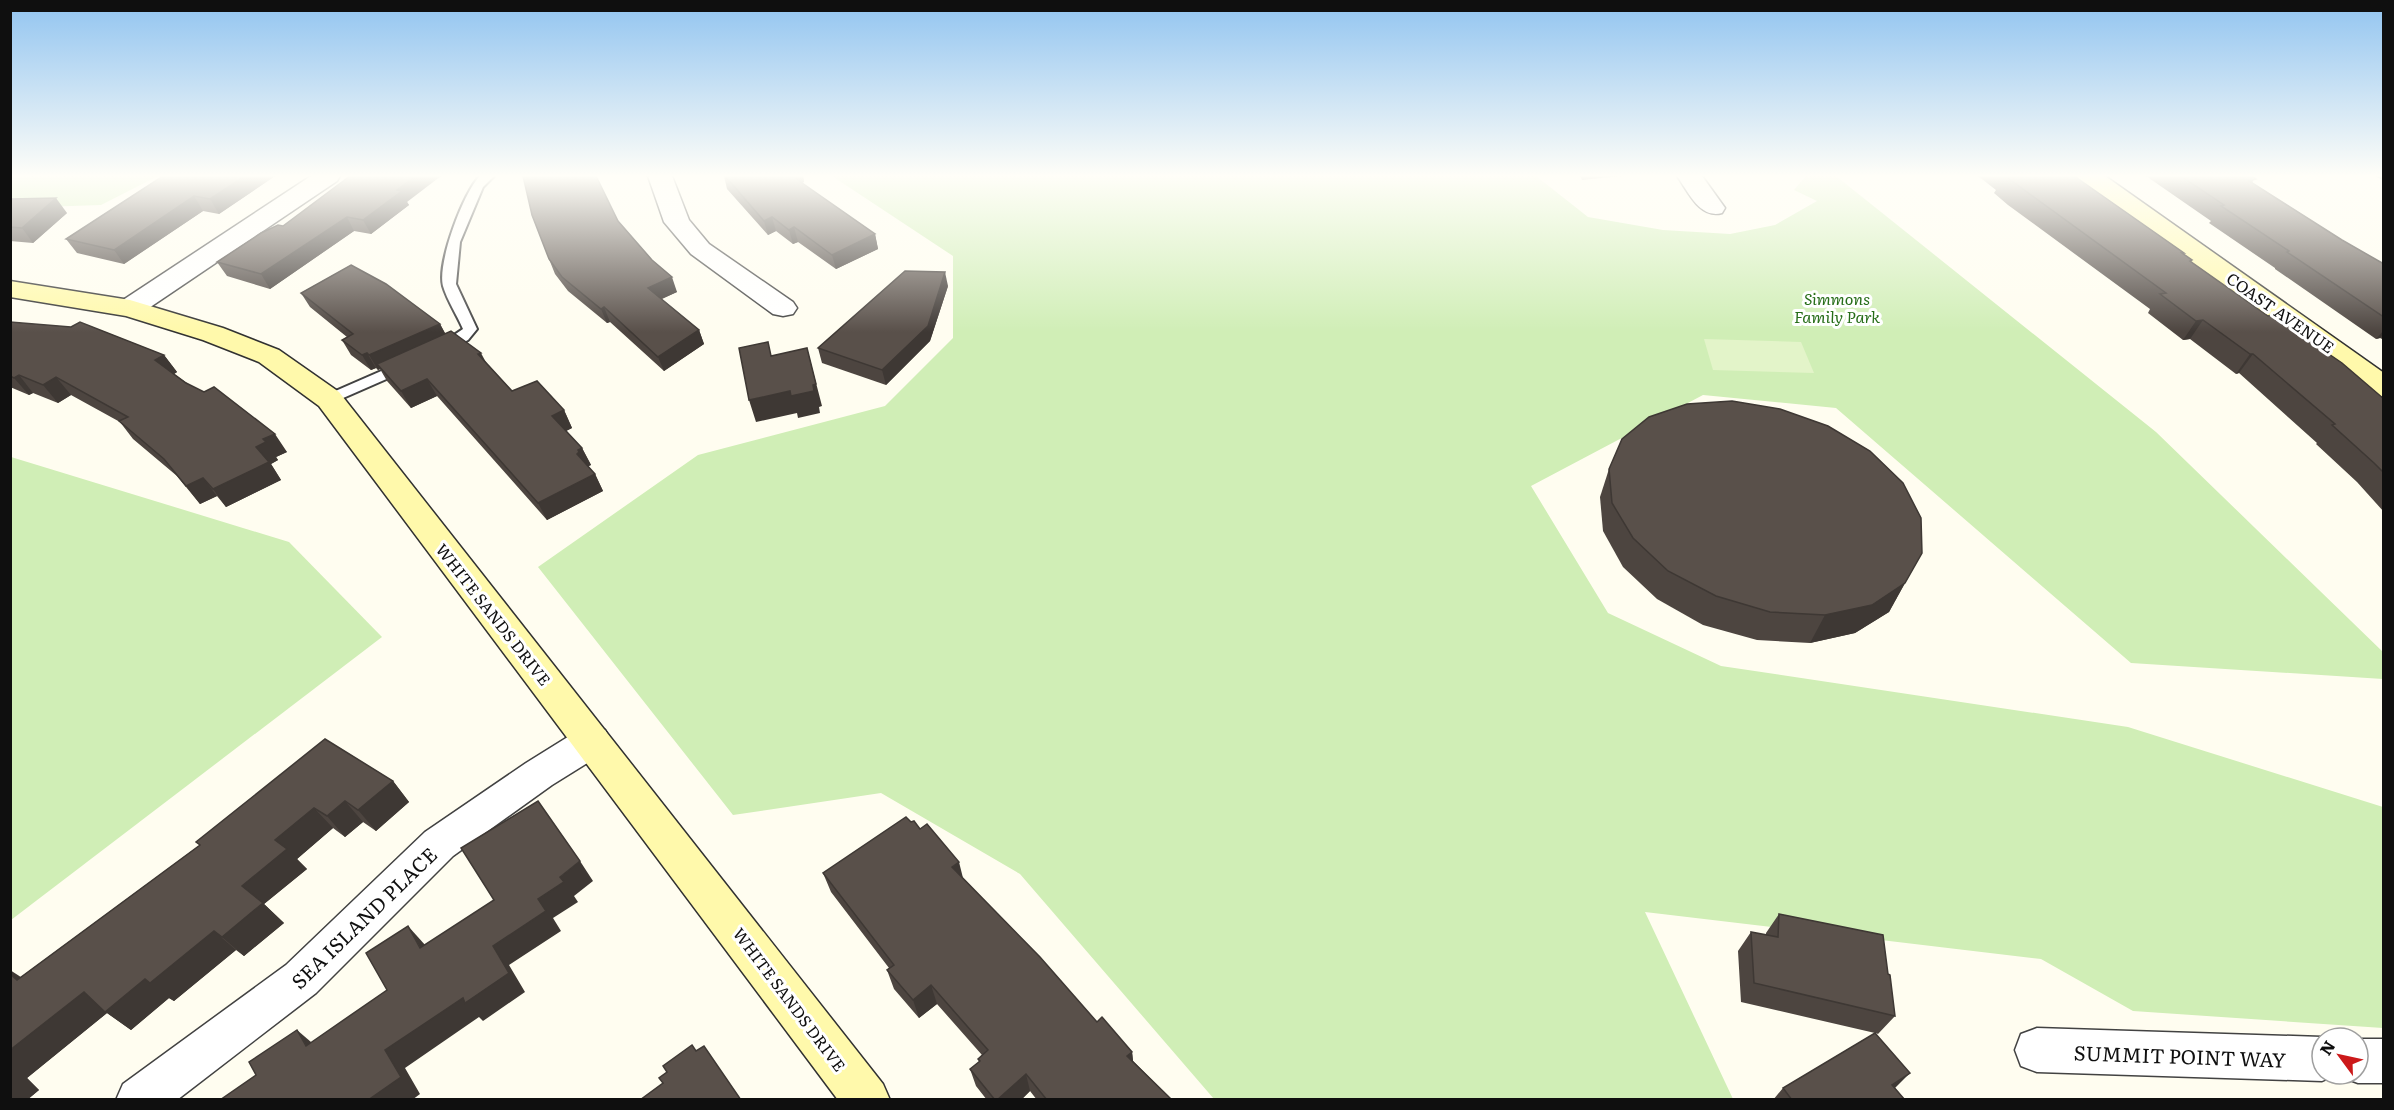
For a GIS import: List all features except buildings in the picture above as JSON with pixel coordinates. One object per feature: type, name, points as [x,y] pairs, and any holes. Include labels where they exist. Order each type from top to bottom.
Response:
[{"type":"street","points":[[130,308],[251,228]]},
{"type":"street","points":[[682,228],[700,249],[783,308]]},
{"type":"street","name":"COAST AVENUE","points":[[2161,228],[2384,388]]},
{"type":"street","name":"WHITE SANDS DRIVE","points":[[10,289],[130,308],[213,334],[268,356],[329,399],[867,1100]]},
{"type":"street","name":"SEA ISLAND PLACE","points":[[139,1100],[301,980],[439,844],[539,774],[592,741]]},
{"type":"street","name":"SUMMIT POINT WAY","points":[[2037,1050],[2310,1059]]},
{"type":"lane","points":[[430,354],[451,346],[470,329],[449,284],[454,242],[460,228]]},
{"type":"lane","points":[[329,399],[410,363]]},
{"type":"green space","name":"Simmons Family Park","points":[[910,228],[1650,228],[1730,234],[1761,228],[1901,228],[2156,432],[2383,652],[2383,679],[2131,663],[1836,408],[1703,395],[1531,486],[1608,613],[1721,666],[2128,727],[2383,807],[2383,1028],[2133,1011],[2041,959],[1645,912],[1733,1099],[1214,1099],[1020,874],[881,793],[733,815],[538,567],[698,455],[885,406],[953,338],[953,256]]},
{"type":"green space","points":[[1704,339],[1801,342],[1814,373],[1713,370]]},
{"type":"green space","points":[[11,457],[289,542],[382,637],[11,920]]}]
